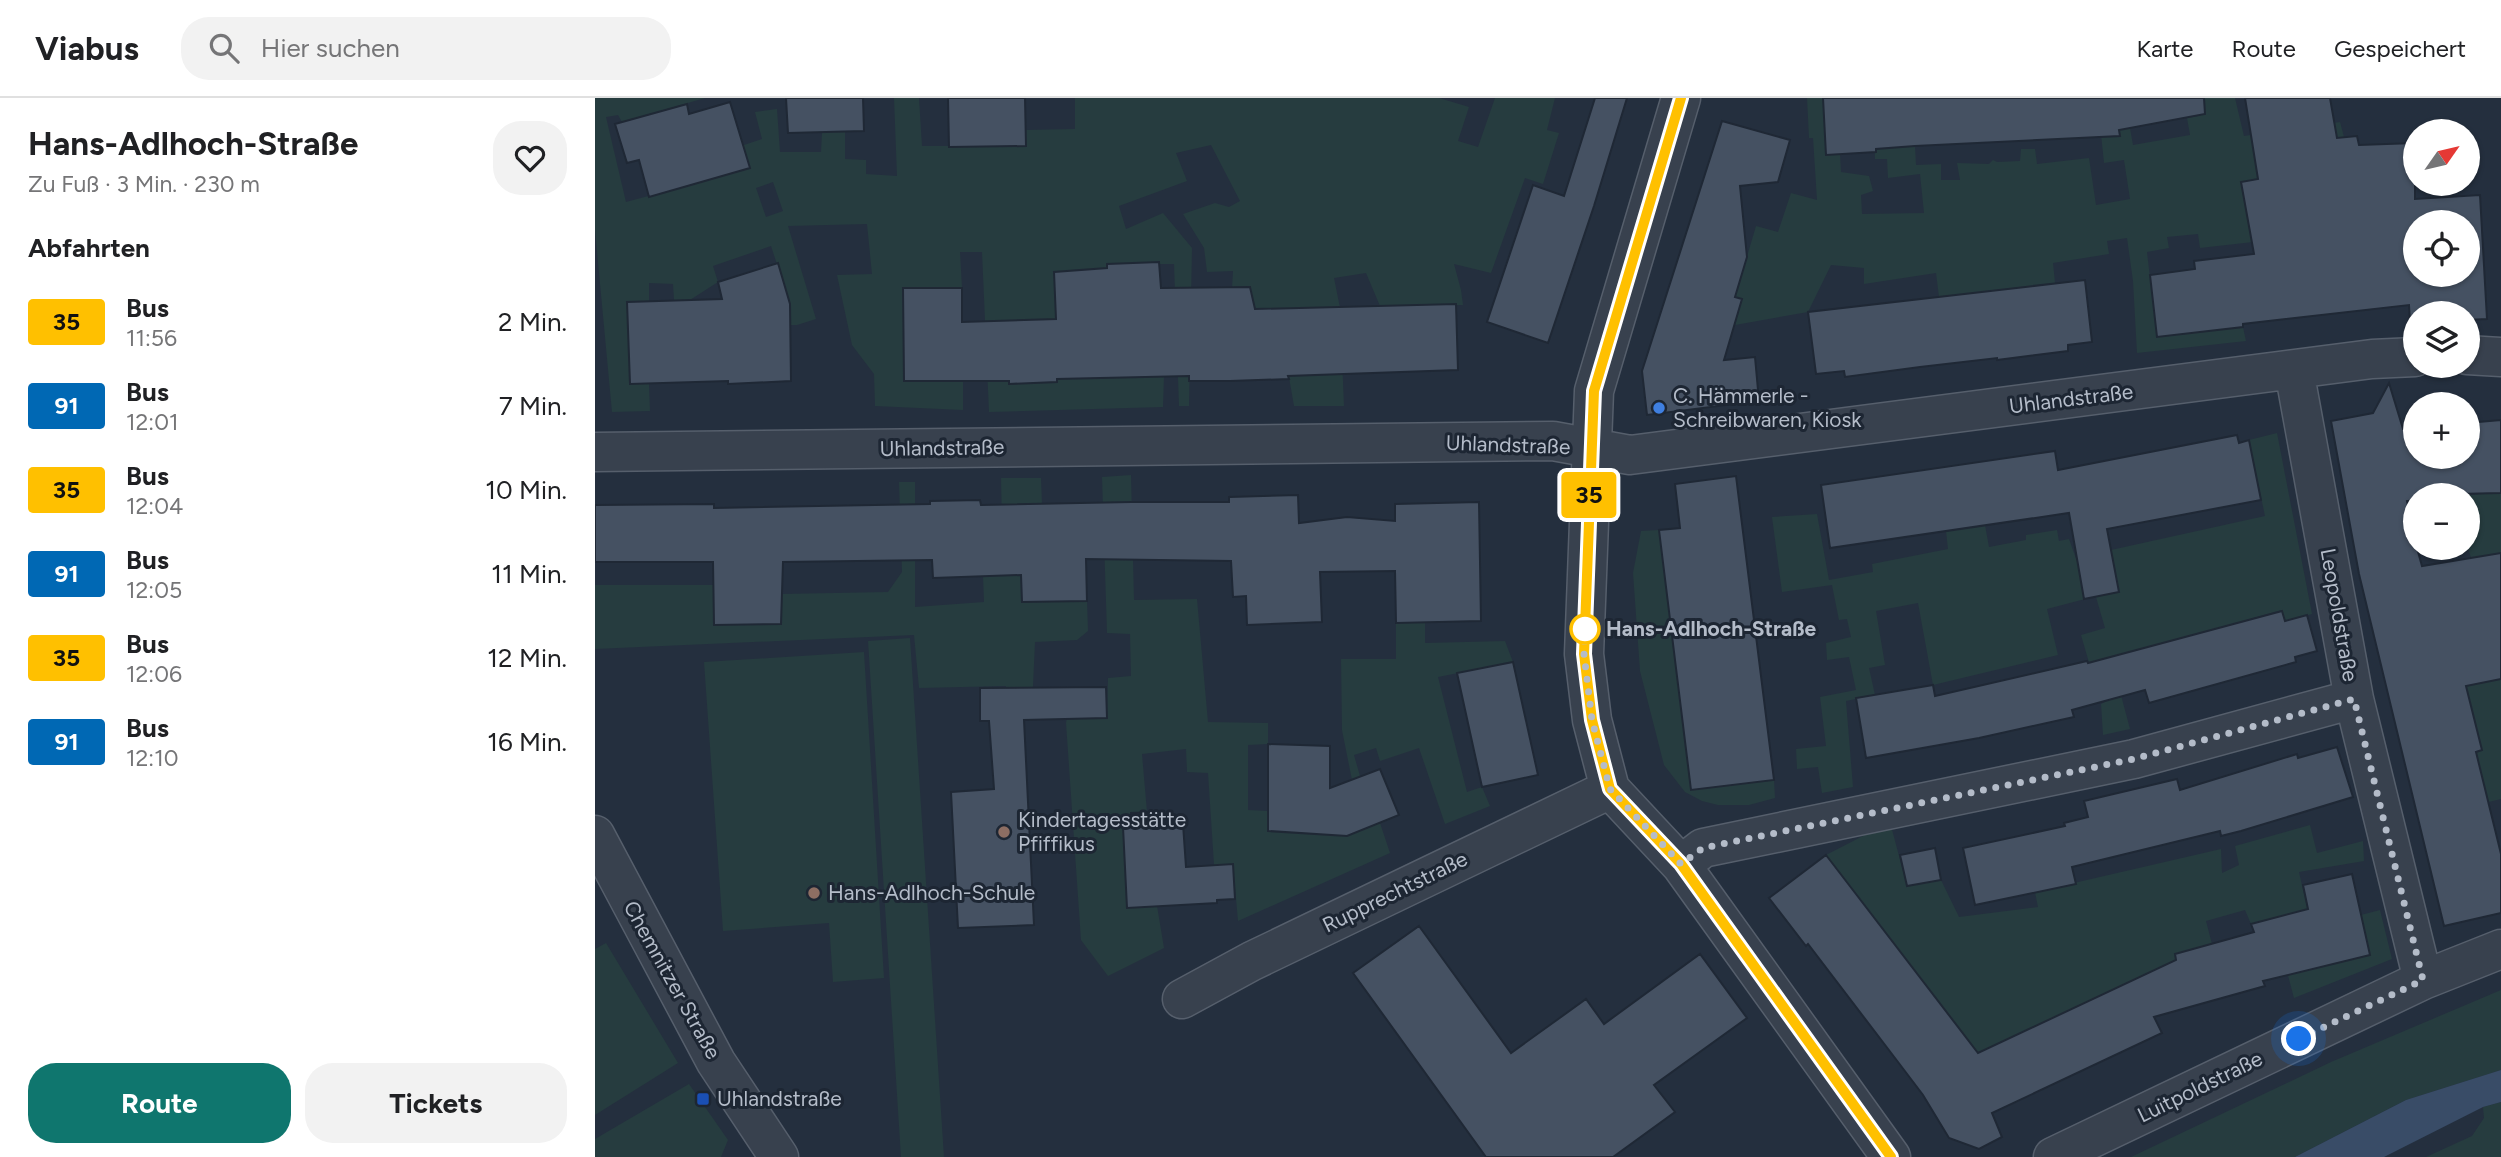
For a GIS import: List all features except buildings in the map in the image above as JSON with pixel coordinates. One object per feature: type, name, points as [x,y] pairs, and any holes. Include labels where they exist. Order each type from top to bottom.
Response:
[{"type":"street","points":[[1681,98],[1594,391],[1584,654],[1592,720],[1610,789],[1681,864],[1891,1157]]},
{"type":"street","points":[[2480,356],[2501,357]]},
{"type":"street","name":"Uhlandstraße","points":[[595,452],[1553,441],[1630,455],[2372,359],[2403,358]]},
{"type":"street","name":"Leopoldstraße","points":[[2294,370],[2354,699],[2423,980]]},
{"type":"street","points":[[1681,864],[1703,848],[2134,759],[2354,699]]},
{"type":"street","name":"Rupprechtstraße","points":[[1182,999],[1252,961],[1610,789]]},
{"type":"street","name":"Chemnitzer Straße","points":[[595,835],[716,1062],[779,1157]]},
{"type":"street","name":"Luitpoldstraße","points":[[2053,1157],[2423,980],[2501,949]]},
{"type":"green space","points":[[595,98],[705,98],[622,122],[618,115],[606,117],[626,202],[719,177],[709,140],[739,131],[744,145],[762,139],[755,112],[777,109],[780,152],[821,152],[822,132],[845,131],[845,159],[866,160],[866,174],[897,176],[894,98],[919,98],[922,146],[1025,146],[1025,130],[1075,129],[1075,98],[1439,98],[1469,107],[1458,141],[1478,147],[1495,98],[1555,98],[1547,130],[1559,133],[1543,184],[1525,178],[1491,273],[1454,264],[1463,305],[1380,306],[1366,273],[1334,278],[1340,308],[1344,406],[1294,406],[1283,343],[1258,318],[1250,288],[1232,288],[1233,271],[1207,272],[1204,248],[1183,214],[1215,203],[1229,207],[1240,201],[1211,145],[1176,153],[1187,181],[1119,206],[1126,229],[1163,213],[1192,248],[1189,406],[1179,406],[1174,264],[1108,264],[1111,377],[1164,376],[1163,407],[989,412],[982,252],[960,252],[962,288],[903,289],[904,381],[963,381],[963,410],[875,406],[874,374],[852,345],[837,275],[872,274],[867,224],[788,226],[816,319],[797,325],[791,325],[790,304],[771,246],[713,266],[718,282],[690,300],[674,300],[673,284],[649,283],[649,302],[627,303],[630,384],[649,384],[650,411],[612,412],[595,230]],"holes":[[[773,182],[783,211],[766,217],[756,188]]]},
{"type":"green space","points":[[1807,98],[1823,98],[1840,154],[1841,172],[1869,176],[1873,191],[1861,195],[1862,214],[1924,213],[1920,174],[1888,178],[1887,159],[1875,159],[1873,98],[1915,146],[1916,165],[1941,164],[1941,180],[1960,180],[1957,163],[2020,161],[2021,149],[2035,149],[2037,164],[2089,158],[2096,205],[2130,199],[2124,160],[2104,163],[2099,115],[2121,129],[2130,128],[2133,145],[2190,135],[2187,118],[2198,116],[2195,98],[2235,98],[2244,136],[2340,122],[2344,137],[2253,242],[2200,248],[2198,234],[2167,237],[2169,248],[2147,252],[2157,337],[2243,327],[2246,341],[2137,353],[2133,281],[2127,238],[2107,241],[2109,254],[2053,263],[2055,283],[1939,297],[1936,273],[1864,284],[1864,268],[1831,265],[1808,312],[1735,325],[1742,300],[1735,297],[1756,226],[1778,232],[1791,193],[1817,200]]},
{"type":"green space","points":[[2277,433],[2312,614],[2285,621],[2282,610],[2135,651],[2113,665],[2130,729],[2103,735],[2101,704],[2111,699],[2090,666],[2081,635],[2105,628],[2096,597],[2119,592],[2111,550],[2265,516],[2249,440]]},
{"type":"green space","points":[[1131,475],[1134,600],[1197,599],[1208,722],[1268,723],[1268,744],[1248,745],[1248,810],[1268,811],[1268,831],[1349,835],[1380,823],[1390,853],[1238,921],[1233,865],[1214,865],[1208,773],[1187,772],[1186,749],[1142,754],[1147,812],[1131,813],[1131,826],[1123,828],[1127,907],[1157,906],[1164,948],[1108,976],[1081,940],[1066,723],[1067,718],[1107,718],[1108,678],[1131,676],[1130,634],[1107,633],[1102,477]]},
{"type":"green space","points":[[1001,478],[1041,478],[1042,504],[1020,505],[1022,602],[1087,601],[1088,631],[1077,640],[1035,642],[1032,708],[1006,708],[1006,686],[919,688],[914,635],[595,649],[595,585],[713,585],[714,625],[781,594],[888,592],[902,572],[899,482],[915,482],[915,607],[984,602],[983,576],[1003,575]]},
{"type":"green space","points":[[2501,493],[2501,553],[2480,556],[2480,494]]},
{"type":"green space","points":[[1817,514],[1829,580],[1873,572],[1872,564],[1948,549],[1946,531],[1985,525],[1989,547],[2026,540],[2026,535],[2057,530],[2059,541],[2069,539],[2079,567],[2085,599],[2047,609],[2058,655],[1933,685],[1918,603],[1876,611],[1885,665],[1869,668],[1875,695],[1846,701],[1853,787],[1822,793],[1818,767],[1797,769],[1796,749],[1826,746],[1820,697],[1856,690],[1849,657],[1827,660],[1826,643],[1851,637],[1847,619],[1839,620],[1832,585],[1782,592],[1772,517]]},
{"type":"green space","points":[[1659,530],[1691,789],[1774,780],[1775,798],[1749,805],[1718,805],[1702,801],[1685,792],[1664,765],[1640,671],[1633,573],[1641,531]]},
{"type":"green space","points":[[1396,623],[1425,623],[1425,643],[1505,641],[1513,662],[1438,677],[1467,792],[1482,787],[1490,806],[1445,824],[1419,748],[1380,761],[1376,748],[1354,755],[1360,776],[1352,780],[1342,730],[1341,659],[1396,659]]},
{"type":"green space","points":[[910,638],[944,1157],[901,1157],[868,641]]},
{"type":"green space","points":[[864,652],[884,978],[833,982],[829,923],[723,931],[704,662]]},
{"type":"green space","points":[[2501,661],[2501,799],[2419,819],[2482,779],[2476,752],[2482,750],[2474,719],[2393,711]]},
{"type":"green space","points":[[1890,822],[1907,886],[1941,880],[1959,917],[2038,907],[2035,892],[2221,849],[2222,873],[2239,865],[2235,846],[2310,825],[2317,853],[2363,841],[2364,861],[2299,872],[2320,965],[2361,915],[2380,910],[2392,959],[2294,998],[2273,919],[2251,924],[2245,910],[2206,921],[2212,944],[2175,954],[2181,977],[1977,1054],[1826,855]]},
{"type":"green space","points":[[606,943],[678,1063],[595,1115],[595,949]]},
{"type":"green space","points":[[2501,990],[2501,1070],[2406,1100],[2295,1157],[2131,1157],[2331,1062]]},
{"type":"green space","points":[[689,1084],[728,1140],[721,1157],[595,1157],[595,1139]]},
{"type":"green space","points":[[2501,1102],[2501,1157],[2426,1157],[2472,1136],[2484,1118],[2483,1107]]},
{"type":"water","points":[[2501,1070],[2501,1102],[2483,1107],[2384,1157],[2295,1157],[2406,1100]]},
{"type":"bus line","name":"35","points":[[1681,98],[1594,391],[1584,654],[1592,720],[1610,789],[1681,864],[1891,1157]]},
{"type":"place","name":"C. Hämmerle - Schreibwaren, Kiosk","points":[[1659,408]]},
{"type":"place","name":"Hans-Adlhoch-Straße","points":[[1585,629]]},
{"type":"place","name":"Kindertagesstätte Pfiffikus","points":[[1004,832]]},
{"type":"place","name":"Hans-Adlhoch-Schule","points":[[814,893]]},
{"type":"place","name":"Uhlandstraße","points":[[703,1099]]},
{"type":"route","points":[[1585,629],[1584,654],[1592,720],[1610,789],[1681,864],[1703,848],[2134,759],[2354,699],[2423,980],[2299,1039]]}]
